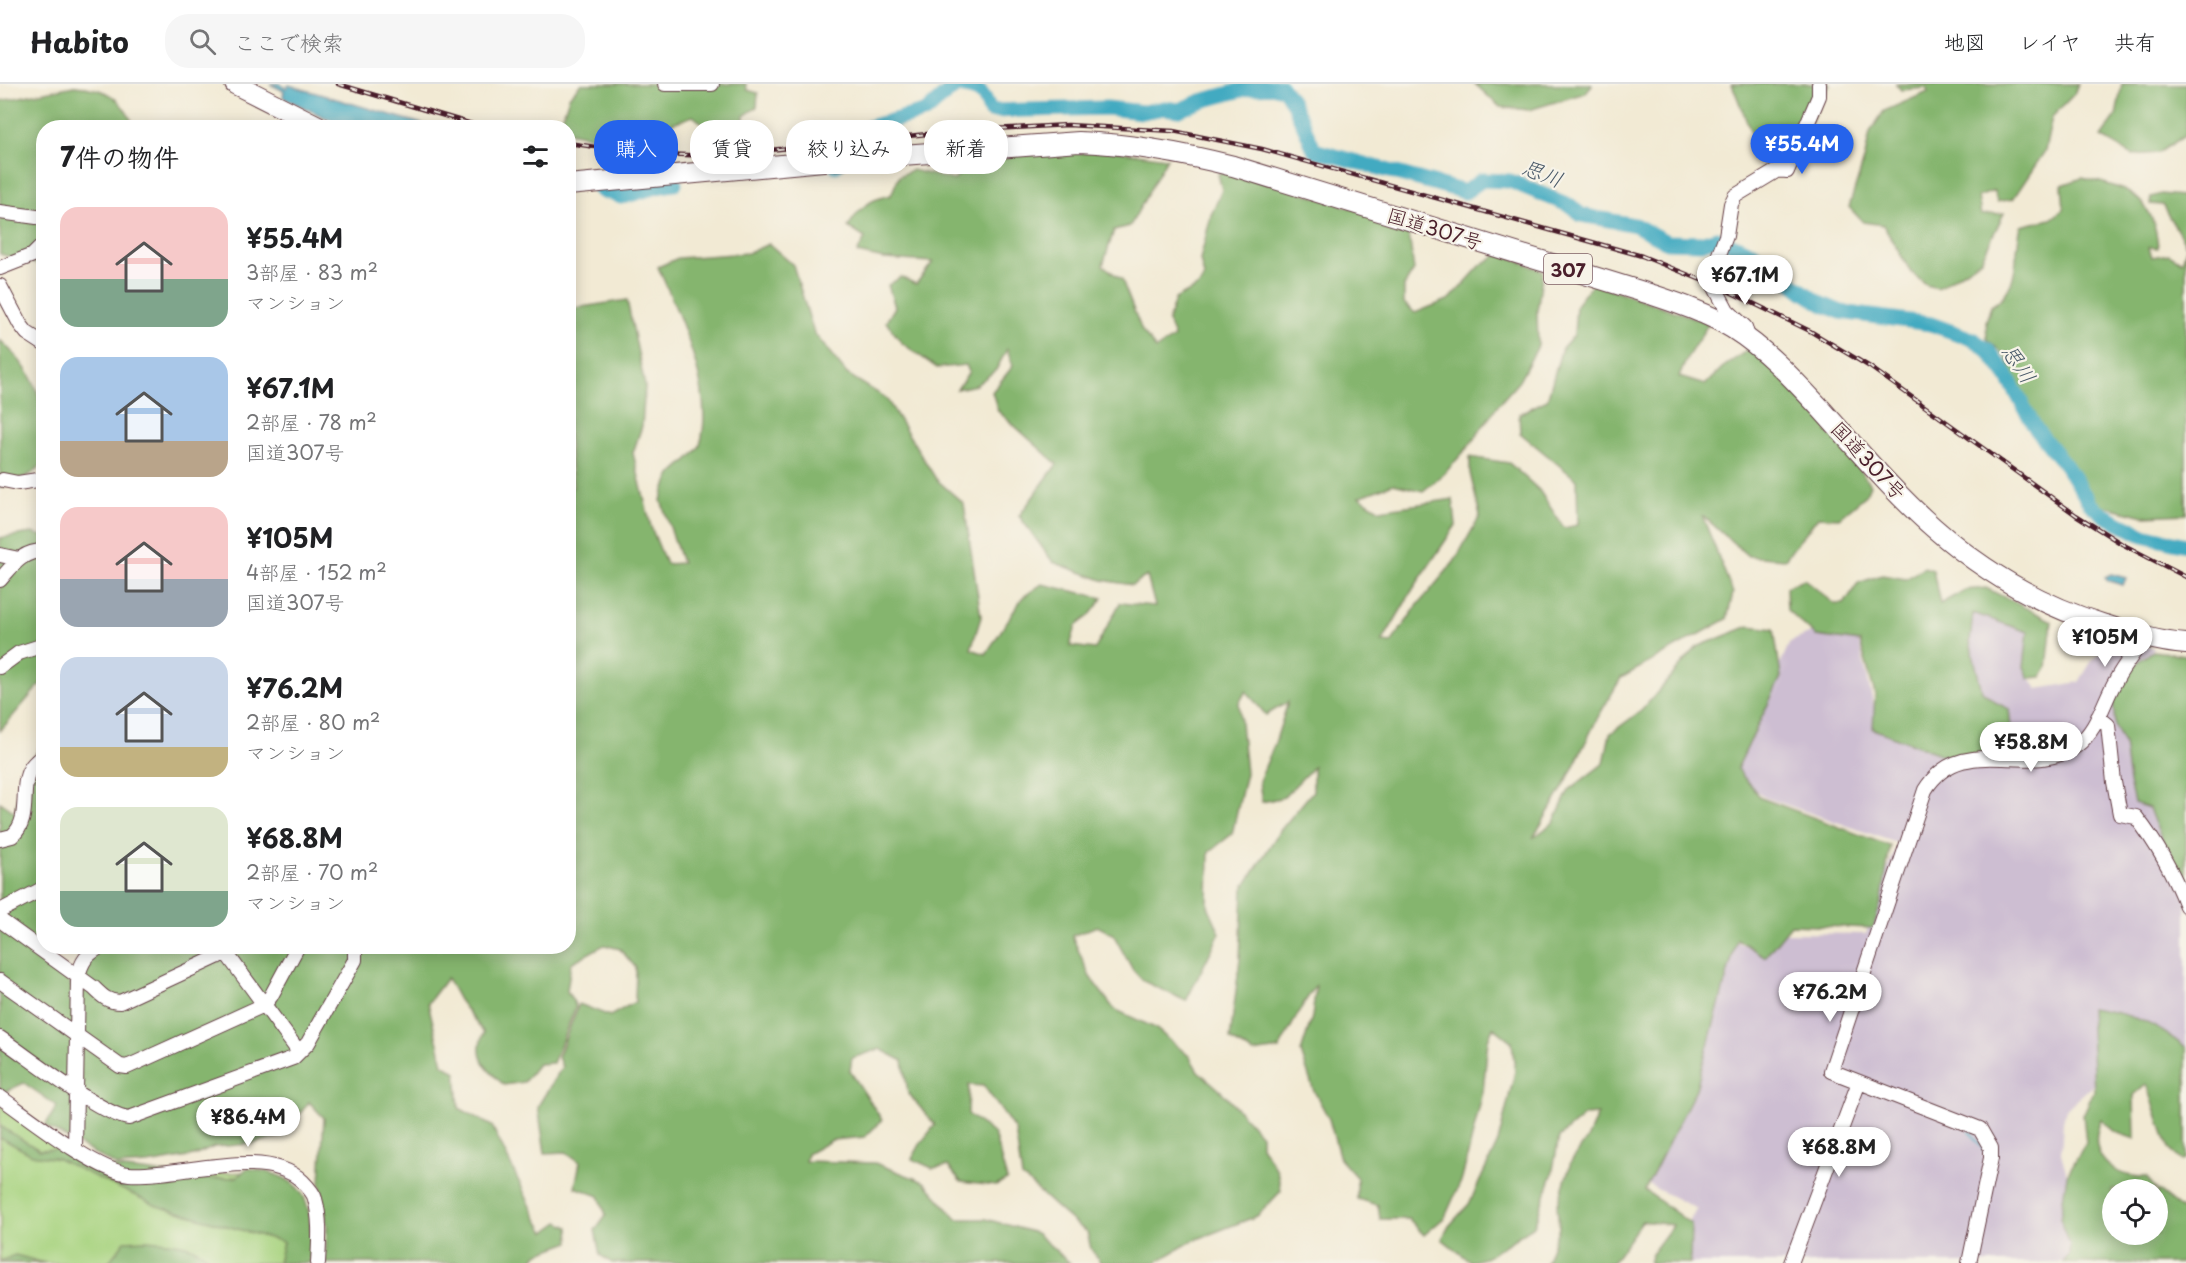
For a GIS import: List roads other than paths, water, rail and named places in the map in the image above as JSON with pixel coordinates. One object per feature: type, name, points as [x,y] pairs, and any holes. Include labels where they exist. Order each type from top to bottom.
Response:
[{"type":"highway","points":[[235,84],[306,120]]},
{"type":"highway","name":"国道307号","points":[[576,184],[839,160],[1078,142],[1109,144],[1203,158],[1690,307],[1730,327],[1780,365],[1933,527],[1966,555],[2036,598],[2084,619],[2145,638],[2186,644]]},
{"type":"street","points":[[665,84],[712,84]]},
{"type":"street","points":[[1748,339],[1745,327],[1727,310],[1710,278],[1724,240],[1731,204],[1735,196],[1778,170],[1787,171],[1819,96],[1819,84]]},
{"type":"street","points":[[0,212],[36,217]]},
{"type":"street","points":[[0,268],[36,252]]},
{"type":"street","points":[[0,286],[20,324],[27,333],[36,339]]},
{"type":"street","points":[[3,480],[18,483],[36,478]]},
{"type":"street","points":[[0,580],[19,559],[30,551],[36,551]]},
{"type":"street","points":[[0,555],[19,559]]},
{"type":"street","points":[[1969,1263],[1991,1148],[1980,1129],[1831,1071],[1925,790],[1932,779],[1947,766],[1968,759],[2040,758],[2066,753],[2092,731],[2115,680],[2145,638]]},
{"type":"street","points":[[0,667],[19,653],[36,648]]},
{"type":"street","points":[[2098,717],[2108,725],[2120,814],[2136,817],[2149,834],[2173,872],[2186,906]]},
{"type":"street","points":[[0,839],[12,836],[21,825],[26,799],[27,776],[36,762]]},
{"type":"street","points":[[0,911],[36,892]]},
{"type":"street","points":[[0,920],[36,947]]},
{"type":"street","points":[[46,954],[105,999],[113,1002],[120,1002],[214,954]]},
{"type":"street","points":[[75,1148],[78,978],[80,966],[90,954]]},
{"type":"street","points":[[230,954],[299,1052]]},
{"type":"street","points":[[0,981],[120,1066],[127,1067],[264,1005],[294,954]]},
{"type":"street","points":[[0,1038],[77,1091],[119,1117],[129,1118],[293,1058],[308,1043],[355,960],[355,954]]},
{"type":"street","points":[[1791,1263],[1858,1082]]},
{"type":"street","points":[[0,1097],[111,1170],[129,1174],[183,1171],[247,1163],[273,1165],[287,1171],[298,1177],[315,1197],[319,1222],[318,1263]]},
{"type":"water","points":[[270,84],[280,84],[286,88],[289,85],[408,120],[330,120],[284,98],[284,91]]},
{"type":"water","points":[[2111,574],[2126,578],[2123,585],[2109,581],[2105,577]]},
{"type":"waterway","name":"思川","points":[[894,120],[927,111],[958,86],[980,92],[986,99],[990,111],[1107,108],[1143,112],[1164,108],[1179,110],[1201,101],[1249,88],[1281,87],[1294,106],[1314,150],[1465,192],[1482,180],[1510,181],[1571,206],[1581,215],[1635,225],[1667,242],[1701,243],[1717,238],[1753,253],[1805,293],[1841,312],[1931,324],[1972,339],[1987,349],[2007,376],[2036,429],[2066,466],[2091,505],[2104,515],[2143,535],[2186,545]]},
{"type":"waterway","name":"思川","points":[[599,189],[621,197],[675,184]]},
{"type":"waterway","points":[[1970,1131],[1984,1151]]},
{"type":"railway","points":[[338,84],[458,120]]},
{"type":"railway","points":[[576,144],[637,153],[710,156],[957,131],[1068,125],[1173,131],[1262,149],[1642,256],[1726,290],[1810,331],[1870,367],[2076,515],[2122,544],[2186,577]]}]
